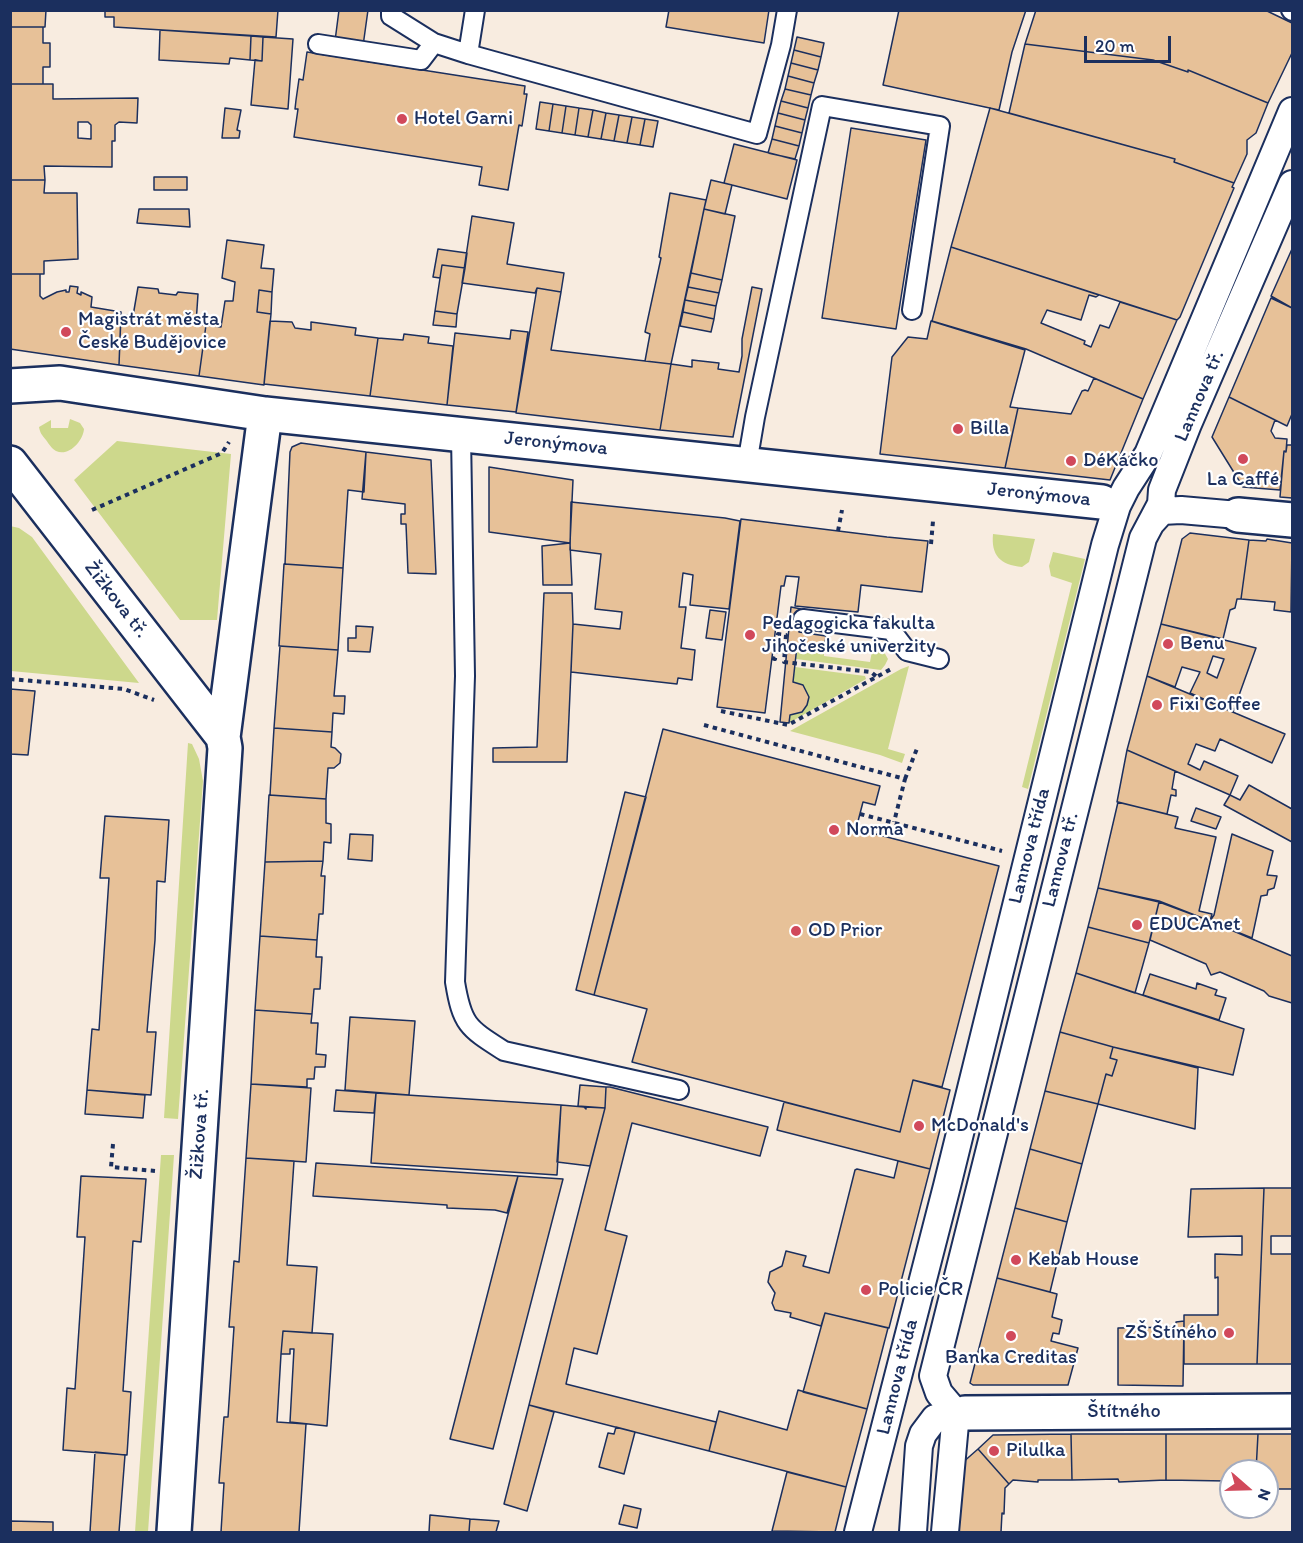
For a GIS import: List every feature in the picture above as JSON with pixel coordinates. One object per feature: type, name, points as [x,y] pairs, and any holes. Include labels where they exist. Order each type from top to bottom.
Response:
[{"type":"street","name":"Lannova tř.","points":[[1148,454],[1293,111]]},
{"type":"street","name":"Lannova tř.","points":[[961,1413],[939,1393],[933,1376],[1138,555],[1143,538],[1161,504],[1165,481],[1200,394],[1293,184]]},
{"type":"street","name":"Jeronýmova","points":[[10,386],[60,383],[265,414],[1109,504]]},
{"type":"street","name":"Žižkova tř.","points":[[174,1533],[225,747],[223,737],[265,414]]},
{"type":"street","points":[[1148,454],[1155,481],[1165,481],[1193,511]]},
{"type":"street","name":"Lannova třída","points":[[858,1533],[937,1183],[1027,858],[1105,544],[1109,504],[1126,488],[1148,454]]},
{"type":"street","name":"Žižkova tř.","points":[[10,463],[223,737]]},
{"type":"street","points":[[1152,522],[1162,512],[1193,511],[1293,520]]},
{"type":"street","points":[[937,1183],[977,1193]]},
{"type":"street","name":"Štítného","points":[[961,1413],[1293,1411]]},
{"type":"street","points":[[913,1533],[919,1446],[923,1434],[935,1418],[961,1413],[945,1533]]},
{"type":"lane","points":[[391,10],[391,16],[434,43],[757,134],[781,45],[787,10]]},
{"type":"lane","points":[[468,54],[476,10]]},
{"type":"lane","points":[[318,44],[421,60],[434,43]]},
{"type":"lane","points":[[747,464],[753,426],[822,105],[940,126],[912,310]]},
{"type":"lane","points":[[461,435],[465,676],[455,982],[459,1007],[468,1024],[481,1036],[504,1051],[680,1090]]},
{"type":"lane","points":[[803,619],[891,630],[907,651],[939,659]]},
{"type":"path","points":[[92,510],[222,453],[229,442]]},
{"type":"path","points":[[838,531],[842,510]]},
{"type":"path","points":[[931,544],[933,521]]},
{"type":"path","points":[[772,658],[775,659],[778,634],[786,635],[784,662],[871,672],[877,677]]},
{"type":"path","points":[[721,711],[788,725],[902,664]]},
{"type":"path","points":[[10,679],[124,689],[158,701]]},
{"type":"path","points":[[704,725],[905,779]]},
{"type":"path","points":[[894,822],[905,779],[918,746]]},
{"type":"path","points":[[860,814],[1027,858]]},
{"type":"path","points":[[113,1144],[111,1167],[155,1171]]},
{"type":"green space","points":[[70,419],[80,423],[84,429],[83,434],[70,450],[56,451],[42,435],[39,427],[51,420],[51,428],[68,428]]},
{"type":"green space","points":[[117,441],[231,454],[217,620],[180,620],[74,480]]},
{"type":"green space","points":[[10,526],[19,528],[32,537],[139,683],[11,671]]},
{"type":"green space","points":[[993,534],[1035,539],[1029,562],[1022,567],[1014,566],[999,558],[995,553]]},
{"type":"green space","points":[[1053,552],[1085,559],[1028,789],[1022,787],[1072,583],[1051,576],[1049,566]]},
{"type":"green space","points":[[874,640],[880,645],[888,659],[881,670],[796,659],[797,646],[824,649],[824,656],[870,662]]},
{"type":"green space","points":[[909,666],[888,749],[905,754],[902,763],[790,731],[901,669]]},
{"type":"green space","points":[[795,667],[865,676],[866,679],[789,723],[790,715],[802,712],[809,697],[803,685],[793,682]]},
{"type":"green space","points":[[188,743],[192,744],[199,759],[203,781],[178,1119],[164,1118]]},
{"type":"green space","points":[[161,1155],[174,1155],[148,1532],[135,1532]]},
{"type":"building","points":[[10,10],[46,10],[45,27],[10,27]]},
{"type":"building","points":[[105,10],[278,10],[276,37],[114,27],[114,17],[105,17]]},
{"type":"building","points":[[339,10],[368,10],[363,46],[335,41]]},
{"type":"building","points":[[669,10],[769,10],[764,43],[666,27]]},
{"type":"building","points":[[899,10],[1026,10],[1012,52],[999,110],[883,85]]},
{"type":"building","points":[[1036,10],[1265,10],[1292,23],[1292,53],[1268,103],[1188,70],[1188,72],[1153,60],[1025,44]]},
{"type":"building","points":[[10,27],[43,27],[43,43],[50,43],[50,67],[43,67],[43,84],[10,84]]},
{"type":"building","points":[[160,30],[251,36],[250,60],[230,58],[229,64],[159,60]]},
{"type":"building","points":[[251,36],[263,37],[262,61],[250,60]]},
{"type":"building","points":[[263,37],[293,39],[288,109],[251,105],[255,60],[262,61]]},
{"type":"building","points":[[797,37],[824,43],[821,57],[794,50]]},
{"type":"building","points":[[1025,44],[1153,60],[1188,72],[1188,70],[1268,103],[1256,133],[1247,140],[1247,154],[1234,183],[1174,162],[1175,159],[1009,113]]},
{"type":"building","points":[[794,50],[821,57],[818,70],[791,63]]},
{"type":"building","points":[[307,52],[525,86],[524,94],[527,94],[522,126],[519,125],[508,190],[479,185],[482,167],[294,137],[299,79],[303,80]]},
{"type":"building","points":[[791,63],[818,70],[814,83],[788,76]]},
{"type":"building","points":[[788,76],[814,83],[811,95],[785,89]]},
{"type":"building","points":[[10,84],[53,84],[53,99],[138,98],[137,123],[119,122],[115,125],[115,141],[112,141],[112,167],[44,166],[45,180],[10,180]],"holes":[[[78,122],[88,122],[91,125],[91,139],[78,138]]]},
{"type":"building","points":[[785,89],[811,95],[808,108],[781,101]]},
{"type":"building","points":[[781,101],[808,108],[805,120],[778,113]]},
{"type":"building","points":[[540,102],[553,104],[549,131],[536,129]]},
{"type":"building","points":[[553,104],[566,106],[562,133],[549,131]]},
{"type":"building","points":[[566,106],[579,108],[575,135],[562,133]]},
{"type":"building","points":[[225,108],[241,110],[237,130],[240,131],[239,138],[222,138]]},
{"type":"building","points":[[579,108],[593,110],[588,137],[575,135]]},
{"type":"building","points":[[990,108],[1175,159],[1174,162],[1234,183],[1232,187],[1234,188],[1177,320],[951,247]]},
{"type":"building","points":[[593,110],[606,113],[601,139],[588,137]]},
{"type":"building","points":[[606,113],[619,115],[614,141],[601,139]]},
{"type":"building","points":[[778,113],[805,120],[802,133],[775,126]]},
{"type":"building","points":[[619,115],[632,117],[627,143],[614,141]]},
{"type":"building","points":[[632,117],[645,119],[640,145],[627,143]]},
{"type":"building","points":[[645,119],[658,121],[653,147],[640,145]]},
{"type":"building","points":[[775,126],[802,133],[799,146],[772,139]]},
{"type":"building","points":[[851,128],[926,140],[896,329],[822,318]]},
{"type":"building","points":[[772,139],[799,146],[795,159],[768,153]]},
{"type":"building","points":[[734,144],[797,160],[787,199],[724,183]]},
{"type":"building","points":[[154,177],[187,177],[187,190],[154,190]]},
{"type":"building","points":[[10,180],[45,180],[44,193],[77,193],[78,259],[44,261],[44,274],[10,274]]},
{"type":"building","points":[[711,180],[732,185],[725,214],[704,209]]},
{"type":"building","points":[[670,193],[706,200],[671,364],[645,361],[650,334],[645,332],[661,258],[659,257]]},
{"type":"building","points":[[139,209],[189,209],[190,227],[137,223]]},
{"type":"building","points":[[704,209],[735,216],[722,280],[691,273]]},
{"type":"building","points":[[472,216],[514,223],[507,264],[564,273],[561,292],[537,288],[535,293],[462,283]]},
{"type":"building","points":[[227,240],[264,245],[261,268],[274,269],[272,292],[259,290],[257,312],[271,314],[264,385],[199,376],[206,325],[221,327],[225,301],[233,301],[235,282],[222,278]]},
{"type":"building","points":[[951,247],[1099,295],[1096,297],[1089,295],[1081,320],[1047,310],[1041,323],[1085,341],[1084,344],[1091,347],[1100,325],[1109,328],[1120,302],[1177,320],[1143,399],[1026,349],[932,321]]},
{"type":"building","points":[[438,249],[467,253],[465,268],[442,265],[440,278],[433,277]]},
{"type":"building","points":[[1292,249],[1292,308],[1271,296]]},
{"type":"building","points":[[442,265],[465,268],[457,314],[435,311]]},
{"type":"building","points":[[691,273],[722,280],[719,293],[688,287]]},
{"type":"building","name":"Magistrát města České Budějovice","points":[[10,274],[40,274],[40,296],[43,299],[57,292],[66,290],[69,292],[70,286],[78,287],[77,293],[81,295],[81,292],[92,297],[91,307],[121,312],[119,365],[10,349]]},
{"type":"building","points":[[138,287],[158,289],[159,293],[176,295],[178,292],[198,294],[196,324],[206,325],[199,376],[119,365],[121,315],[133,316]]},
{"type":"building","points":[[688,287],[719,293],[716,306],[685,300]]},
{"type":"building","points":[[752,287],[762,289],[733,437],[660,430],[671,364],[692,367],[692,360],[719,363],[718,369],[739,372],[742,339]]},
{"type":"building","points":[[537,288],[561,292],[551,350],[671,364],[660,430],[516,413]]},
{"type":"building","points":[[259,290],[272,292],[271,314],[257,312]]},
{"type":"building","points":[[1271,298],[1292,308],[1292,414],[1287,426],[1229,397]]},
{"type":"building","points":[[685,300],[716,306],[714,319],[683,312]]},
{"type":"building","points":[[435,311],[457,314],[456,327],[433,325]]},
{"type":"building","points":[[683,312],[714,319],[711,332],[680,326]]},
{"type":"building","points":[[270,321],[292,322],[295,328],[311,330],[311,322],[356,328],[355,335],[378,338],[370,396],[264,384]]},
{"type":"building","points":[[931,321],[1025,350],[1010,407],[1018,408],[1005,468],[880,454],[892,357],[908,337],[927,339]]},
{"type":"building","points":[[511,330],[528,332],[516,412],[447,405],[455,333],[510,339]]},
{"type":"building","points":[[404,334],[429,337],[428,343],[453,346],[447,405],[370,396],[378,338],[403,340]]},
{"type":"building","points":[[1094,378],[1143,399],[1110,480],[1005,468],[1018,408],[1071,414],[1082,391],[1088,391]]},
{"type":"building","points":[[1229,397],[1275,420],[1271,431],[1275,438],[1287,439],[1280,490],[1243,487],[1212,437]]},
{"type":"building","points":[[301,443],[366,452],[364,492],[348,490],[343,568],[285,564],[290,452],[292,447]]},
{"type":"building","points":[[1287,445],[1292,445],[1292,498],[1280,497],[1284,451],[1286,452]]},
{"type":"building","points":[[366,452],[431,460],[436,574],[408,573],[406,524],[401,524],[401,514],[405,514],[405,504],[362,499]]},
{"type":"building","points":[[489,467],[573,480],[570,543],[489,532]]},
{"type":"building","points":[[571,502],[740,521],[729,609],[690,605],[693,575],[683,573],[679,607],[686,607],[681,648],[695,650],[692,680],[678,678],[677,684],[571,672],[573,624],[620,629],[622,612],[595,609],[601,554],[570,550]]},
{"type":"building","name":"Pedagogicka fakulta Jihočeské univerzity","points":[[741,519],[928,541],[922,592],[861,585],[858,612],[795,606],[799,577],[786,576],[784,586],[781,586],[765,713],[717,707]]},
{"type":"building","points":[[1190,533],[1249,540],[1241,599],[1237,599],[1235,608],[1230,610],[1223,639],[1161,624],[1182,539]]},
{"type":"building","points":[[1267,539],[1292,543],[1291,612],[1274,610],[1275,602],[1241,599],[1249,540],[1266,541]]},
{"type":"building","points":[[570,543],[572,585],[543,585],[542,546]]},
{"type":"building","points":[[284,564],[343,568],[338,650],[279,646]]},
{"type":"building","points":[[544,593],[572,593],[573,624],[567,762],[493,762],[493,748],[537,747]]},
{"type":"building","points":[[791,607],[801,609],[799,632],[826,636],[824,649],[797,646],[793,682],[803,685],[809,697],[802,712],[790,715],[789,723],[780,722]]},
{"type":"building","points":[[710,610],[726,612],[722,640],[706,638]]},
{"type":"building","points":[[1161,624],[1256,648],[1233,712],[1190,693],[1200,672],[1182,667],[1175,687],[1147,676]],"holes":[[[1213,656],[1224,659],[1217,678],[1207,673]]]},
{"type":"building","points":[[356,626],[373,627],[370,652],[348,651],[348,638],[356,638]]},
{"type":"building","points":[[280,646],[338,650],[334,696],[345,696],[344,714],[333,713],[332,732],[274,728]]},
{"type":"building","points":[[1147,676],[1285,734],[1272,763],[1220,739],[1215,751],[1196,744],[1188,764],[1200,770],[1204,761],[1238,776],[1230,795],[1127,750]]},
{"type":"building","points":[[10,689],[35,691],[28,755],[10,754]]},
{"type":"building","points":[[274,728],[332,732],[331,747],[341,754],[340,763],[334,768],[328,768],[326,799],[270,795]]},
{"type":"building","name":"OD Prior","points":[[663,729],[880,786],[875,805],[863,802],[856,829],[999,866],[942,1087],[913,1080],[900,1132],[632,1062],[647,1009],[594,995]]},
{"type":"building","points":[[1127,750],[1175,771],[1172,789],[1176,790],[1176,796],[1171,795],[1167,814],[1117,802]]},
{"type":"building","points":[[1249,785],[1292,809],[1292,842],[1224,805],[1230,795],[1240,800]]},
{"type":"building","points":[[625,792],[646,797],[594,995],[576,990]]},
{"type":"building","points":[[269,795],[326,799],[326,823],[331,824],[331,843],[324,842],[323,861],[265,862]]},
{"type":"building","points":[[1118,802],[1178,817],[1175,828],[1216,837],[1199,911],[1212,914],[1210,921],[1159,901],[1098,888]]},
{"type":"building","points":[[1196,808],[1221,817],[1216,829],[1191,821]]},
{"type":"building","points":[[105,816],[169,820],[165,882],[157,881],[155,940],[147,1032],[156,1032],[151,1095],[87,1090],[92,1029],[99,1030],[109,878],[100,878]]},
{"type":"building","points":[[350,834],[373,835],[372,861],[348,859]]},
{"type":"building","points":[[1232,834],[1273,851],[1267,875],[1277,876],[1274,888],[1268,890],[1267,895],[1261,896],[1252,938],[1210,921],[1214,915]]},
{"type":"building","points":[[323,861],[321,876],[325,876],[323,914],[319,914],[317,940],[260,936],[265,862]]},
{"type":"building","points":[[1098,888],[1159,902],[1149,943],[1088,927]]},
{"type":"building","points":[[1159,902],[1292,956],[1292,1003],[1269,996],[1264,991],[1220,972],[1211,975],[1206,964],[1150,940]]},
{"type":"building","points":[[1088,927],[1149,943],[1135,993],[1076,973]]},
{"type":"building","points":[[260,936],[317,940],[316,957],[322,957],[320,989],[314,989],[312,1014],[255,1010]]},
{"type":"building","points":[[1076,973],[1244,1029],[1233,1075],[1060,1032]]},
{"type":"building","points":[[1150,974],[1196,989],[1197,983],[1217,990],[1215,995],[1226,998],[1219,1020],[1143,995]]},
{"type":"building","points":[[255,1010],[312,1014],[311,1023],[318,1023],[316,1054],[326,1055],[325,1067],[315,1067],[314,1079],[307,1079],[307,1087],[251,1084]]},
{"type":"building","points":[[350,1017],[415,1021],[409,1095],[345,1090]]},
{"type":"building","points":[[1060,1032],[1113,1047],[1110,1058],[1117,1060],[1112,1076],[1106,1074],[1098,1104],[1045,1091]]},
{"type":"building","points":[[1113,1047],[1198,1068],[1195,1129],[1098,1104],[1106,1074],[1112,1076],[1117,1060],[1110,1058]]},
{"type":"building","points":[[913,1080],[950,1090],[930,1169],[777,1130],[784,1102],[900,1132]]},
{"type":"building","points":[[251,1084],[311,1088],[306,1162],[246,1158]]},
{"type":"building","points":[[580,1085],[606,1087],[605,1108],[578,1106]]},
{"type":"building","points":[[606,1087],[768,1127],[760,1156],[632,1123],[605,1230],[627,1236],[597,1354],[574,1348],[566,1384],[716,1422],[709,1451],[529,1405],[605,1108]]},
{"type":"building","points":[[87,1090],[145,1095],[143,1118],[85,1114]]},
{"type":"building","points":[[336,1090],[376,1093],[374,1113],[334,1111]]},
{"type":"building","points":[[1045,1091],[1098,1104],[1082,1164],[1030,1149]]},
{"type":"building","points":[[376,1093],[561,1105],[557,1175],[371,1163]]},
{"type":"building","points":[[561,1105],[586,1109],[586,1107],[605,1108],[590,1166],[557,1162]]},
{"type":"building","points":[[1030,1149],[1082,1164],[1067,1222],[1015,1208]]},
{"type":"building","points":[[246,1158],[294,1161],[287,1265],[317,1267],[312,1333],[283,1331],[281,1354],[277,1422],[306,1424],[299,1532],[221,1532],[224,1483],[219,1483],[224,1417],[228,1417],[234,1327],[229,1327],[234,1261],[239,1262]]},
{"type":"building","points":[[898,1161],[930,1169],[889,1328],[825,1313],[821,1326],[790,1317],[791,1313],[775,1310],[772,1303],[775,1293],[768,1282],[770,1272],[782,1266],[786,1251],[806,1256],[803,1266],[829,1273],[855,1170],[894,1178]]},
{"type":"building","points":[[316,1163],[518,1176],[507,1213],[495,1210],[447,1208],[447,1205],[313,1196]]},
{"type":"building","points":[[81,1176],[146,1179],[141,1242],[133,1241],[123,1391],[131,1392],[127,1455],[63,1450],[67,1388],[75,1389],[85,1237],[77,1237]]},
{"type":"building","points":[[518,1176],[563,1179],[493,1449],[450,1439]]},
{"type":"building","points":[[1264,1188],[1257,1364],[1184,1364],[1184,1315],[1218,1315],[1218,1277],[1215,1278],[1215,1254],[1242,1255],[1242,1236],[1188,1237],[1191,1189]]},
{"type":"building","points":[[1264,1188],[1292,1188],[1292,1236],[1271,1236],[1271,1254],[1292,1254],[1292,1364],[1257,1364]]},
{"type":"building","points":[[1015,1208],[1067,1222],[1050,1292],[997,1278]]},
{"type":"building","points":[[997,1278],[1057,1294],[1052,1317],[1062,1320],[1059,1334],[1053,1333],[1051,1341],[1078,1348],[1068,1385],[973,1385],[970,1383]]},
{"type":"building","points":[[825,1313],[888,1328],[867,1409],[803,1392]]},
{"type":"building","points":[[1184,1321],[1183,1386],[1118,1385],[1118,1328],[1176,1327],[1176,1322]]},
{"type":"building","points":[[283,1331],[333,1334],[327,1426],[290,1422],[294,1349],[290,1349],[290,1354],[281,1354]]},
{"type":"building","points":[[798,1390],[867,1409],[846,1487],[709,1451],[719,1411],[787,1430]]},
{"type":"building","points":[[529,1405],[554,1412],[527,1511],[504,1504]]},
{"type":"building","points":[[616,1427],[635,1432],[624,1474],[599,1467],[608,1433],[614,1434]]},
{"type":"building","points":[[1071,1434],[1166,1434],[1166,1480],[1119,1482],[1118,1479],[1072,1480]]},
{"type":"building","points":[[1071,1434],[1072,1480],[1038,1480],[1038,1482],[1013,1480],[1009,1484],[978,1449],[993,1435]]},
{"type":"building","points":[[1166,1434],[1258,1434],[1257,1459],[1219,1459],[1219,1481],[1166,1480]]},
{"type":"building","points":[[1258,1434],[1292,1434],[1292,1489],[1279,1489],[1279,1459],[1257,1459]]},
{"type":"building","points":[[978,1449],[1009,1484],[1005,1488],[1001,1532],[956,1532],[961,1464]]},
{"type":"building","points":[[95,1452],[125,1455],[119,1532],[90,1532]]},
{"type":"building","points":[[787,1472],[846,1487],[835,1532],[772,1531]]},
{"type":"building","points":[[624,1505],[641,1509],[637,1528],[619,1524]]},
{"type":"building","points":[[430,1515],[470,1519],[469,1532],[429,1532]]},
{"type":"building","points":[[470,1519],[499,1521],[496,1532],[469,1532]]},
{"type":"building","points":[[10,1521],[53,1522],[53,1532],[10,1532]]},
{"type":"place","name":"Hotel Garni","points":[[402,119]]},
{"type":"place","name":"Magistrát města České Budějovice","points":[[66,332]]},
{"type":"place","name":"Billa","points":[[958,429]]},
{"type":"place","name":"La Caffé","points":[[1243,459]]},
{"type":"place","name":"DéKáčko","points":[[1071,461]]},
{"type":"place","name":"Pedagogicka fakulta Jihočeské univerzity","points":[[750,635]]},
{"type":"place","name":"Benu","points":[[1168,644]]},
{"type":"place","name":"Fixi Coffee","points":[[1157,705]]},
{"type":"place","name":"Norma","points":[[834,830]]},
{"type":"place","name":"EDUCAnet","points":[[1137,925]]},
{"type":"place","name":"OD Prior","points":[[796,931]]},
{"type":"place","name":"McDonald's","points":[[919,1126]]},
{"type":"place","name":"Kebab House","points":[[1016,1260]]},
{"type":"place","name":"Policie ČR","points":[[866,1290]]},
{"type":"place","name":"ZŠ Štíného","points":[[1229,1333]]},
{"type":"place","name":"Banka Creditas","points":[[1011,1336]]},
{"type":"place","name":"Pilulka","points":[[994,1451]]}]
